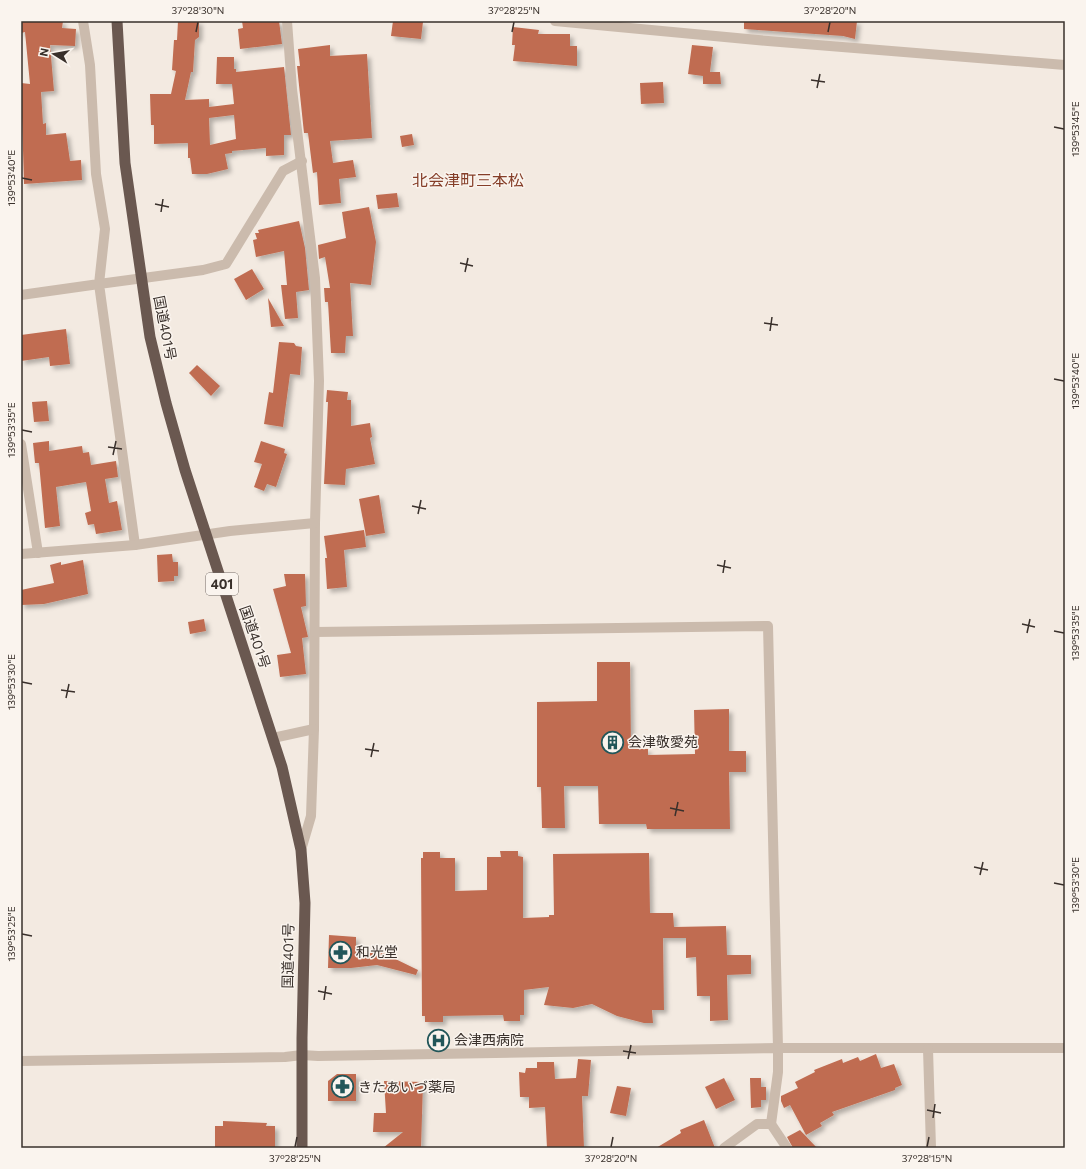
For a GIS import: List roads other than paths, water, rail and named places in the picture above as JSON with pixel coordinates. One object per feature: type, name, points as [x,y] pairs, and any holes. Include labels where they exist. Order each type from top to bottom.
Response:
[{"type":"highway","name":"国道401号","points":[[117,21],[124,163],[150,337],[166,403],[185,470],[273,738],[291,800],[301,850],[305,903],[302,1148]]},
{"type":"street","points":[[83,21],[90,64],[96,174],[105,229],[98,284],[135,545]]},
{"type":"street","points":[[287,21],[292,89],[302,161],[316,286],[319,381],[315,523],[314,729],[311,816],[301,850]]},
{"type":"street","points":[[556,21],[768,41],[1065,64]]},
{"type":"street","points":[[21,295],[218,267],[226,264],[283,171],[302,161]]},
{"type":"street","points":[[21,444],[38,552]]},
{"type":"street","points":[[21,554],[135,545],[206,534],[315,523]]},
{"type":"street","points":[[315,632],[768,626],[778,1048],[778,1072],[772,1124],[787,1148]]},
{"type":"street","points":[[273,738],[314,729]]},
{"type":"street","points":[[21,1062],[277,1057],[302,1055],[326,1056],[778,1048],[1065,1048]]},
{"type":"street","points":[[928,1049],[931,1148]]},
{"type":"street","points":[[724,1148],[757,1124],[772,1124]]},
{"type":"place","name":"会津敬愛苑","points":[[612,742]]},
{"type":"place","name":"和光堂","points":[[340,952]]},
{"type":"place","name":"会津西病院","points":[[439,1040]]},
{"type":"place","name":"きたあいづ薬局","points":[[342,1087]]},
{"type":"district","name":"北会津町三本松","points":[[468,180]]}]
